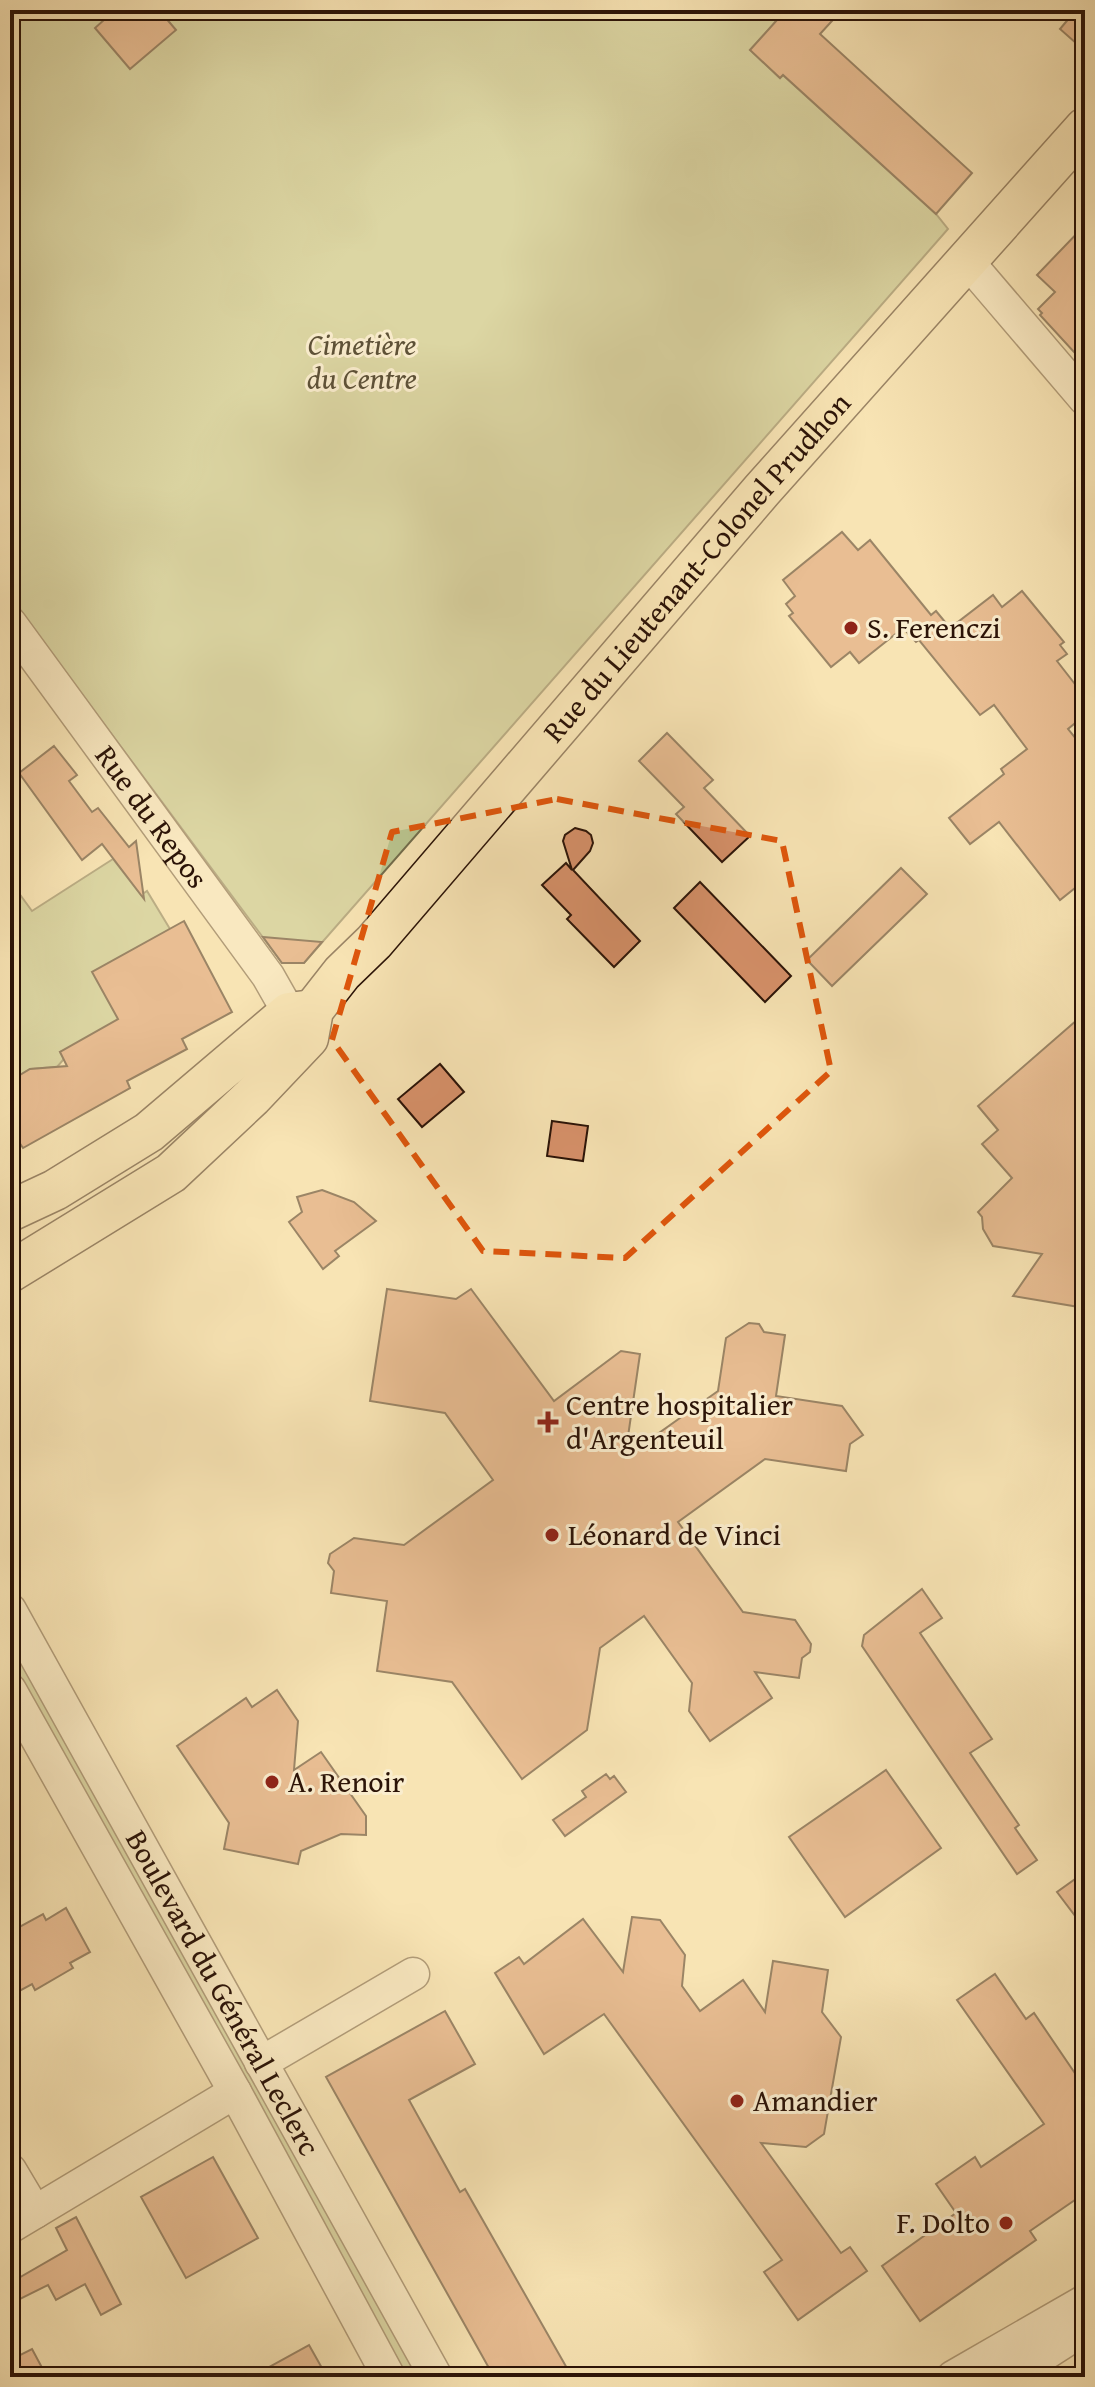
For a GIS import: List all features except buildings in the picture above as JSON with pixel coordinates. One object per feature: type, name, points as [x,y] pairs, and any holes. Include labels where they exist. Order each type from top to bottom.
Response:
[{"type":"main road","name":"Rue du Lieutenant-Colonel Prudhon","points":[[10,1211],[55,1190],[149,1132],[301,1012],[374,942],[762,490],[1085,128]]},
{"type":"main road","name":"Rue du Lieutenant-Colonel Prudhon","points":[[10,1272],[171,1173],[252,1097],[308,1038],[301,1012]]},
{"type":"main road","points":[[149,1132],[171,1173]]},
{"type":"street","points":[[968,262],[1085,399]]},
{"type":"street","name":"Rue du Repos","points":[[13,633],[259,964],[301,1012]]},
{"type":"street","name":"Boulevard du Général Leclerc","points":[[10,1610],[436,2377]]},
{"type":"street","name":"Boulevard du Général Leclerc","points":[[10,1690],[235,2092],[389,2377]]},
{"type":"street","points":[[261,2063],[413,1974]]},
{"type":"street","points":[[10,2170],[22,2220],[235,2092]]},
{"type":"street","points":[[953,2377],[1085,2301]]},
{"type":"street","points":[[1009,2377],[1085,2328]]},
{"type":"highlighted area","points":[[557,799],[782,841],[831,1071],[625,1258],[483,1251],[332,1040],[392,832]]},
{"type":"green space","name":"Cimetière du Centre","points":[[30,10],[786,10],[750,50],[780,78],[783,75],[936,214],[948,229],[304,963],[282,963],[10,598],[10,29]]},
{"type":"green space","points":[[113,859],[141,895],[147,891],[170,929],[122,1026],[60,1052],[64,1059],[57,1067],[30,1069],[10,1081],[10,881],[32,911]]},
{"type":"green space","points":[[10,1628],[427,2377],[403,2377],[10,1672]]},
{"type":"place","name":"S. Ferenczi","points":[[851,628]]},
{"type":"place","name":"Centre hospitalier d'Argenteuil","points":[[548,1422]]},
{"type":"place","name":"Léonard de Vinci","points":[[552,1535]]},
{"type":"place","name":"A. Renoir","points":[[272,1782]]},
{"type":"place","name":"Amandier","points":[[737,2101]]},
{"type":"place","name":"F. Dolto","points":[[1006,2223]]}]
